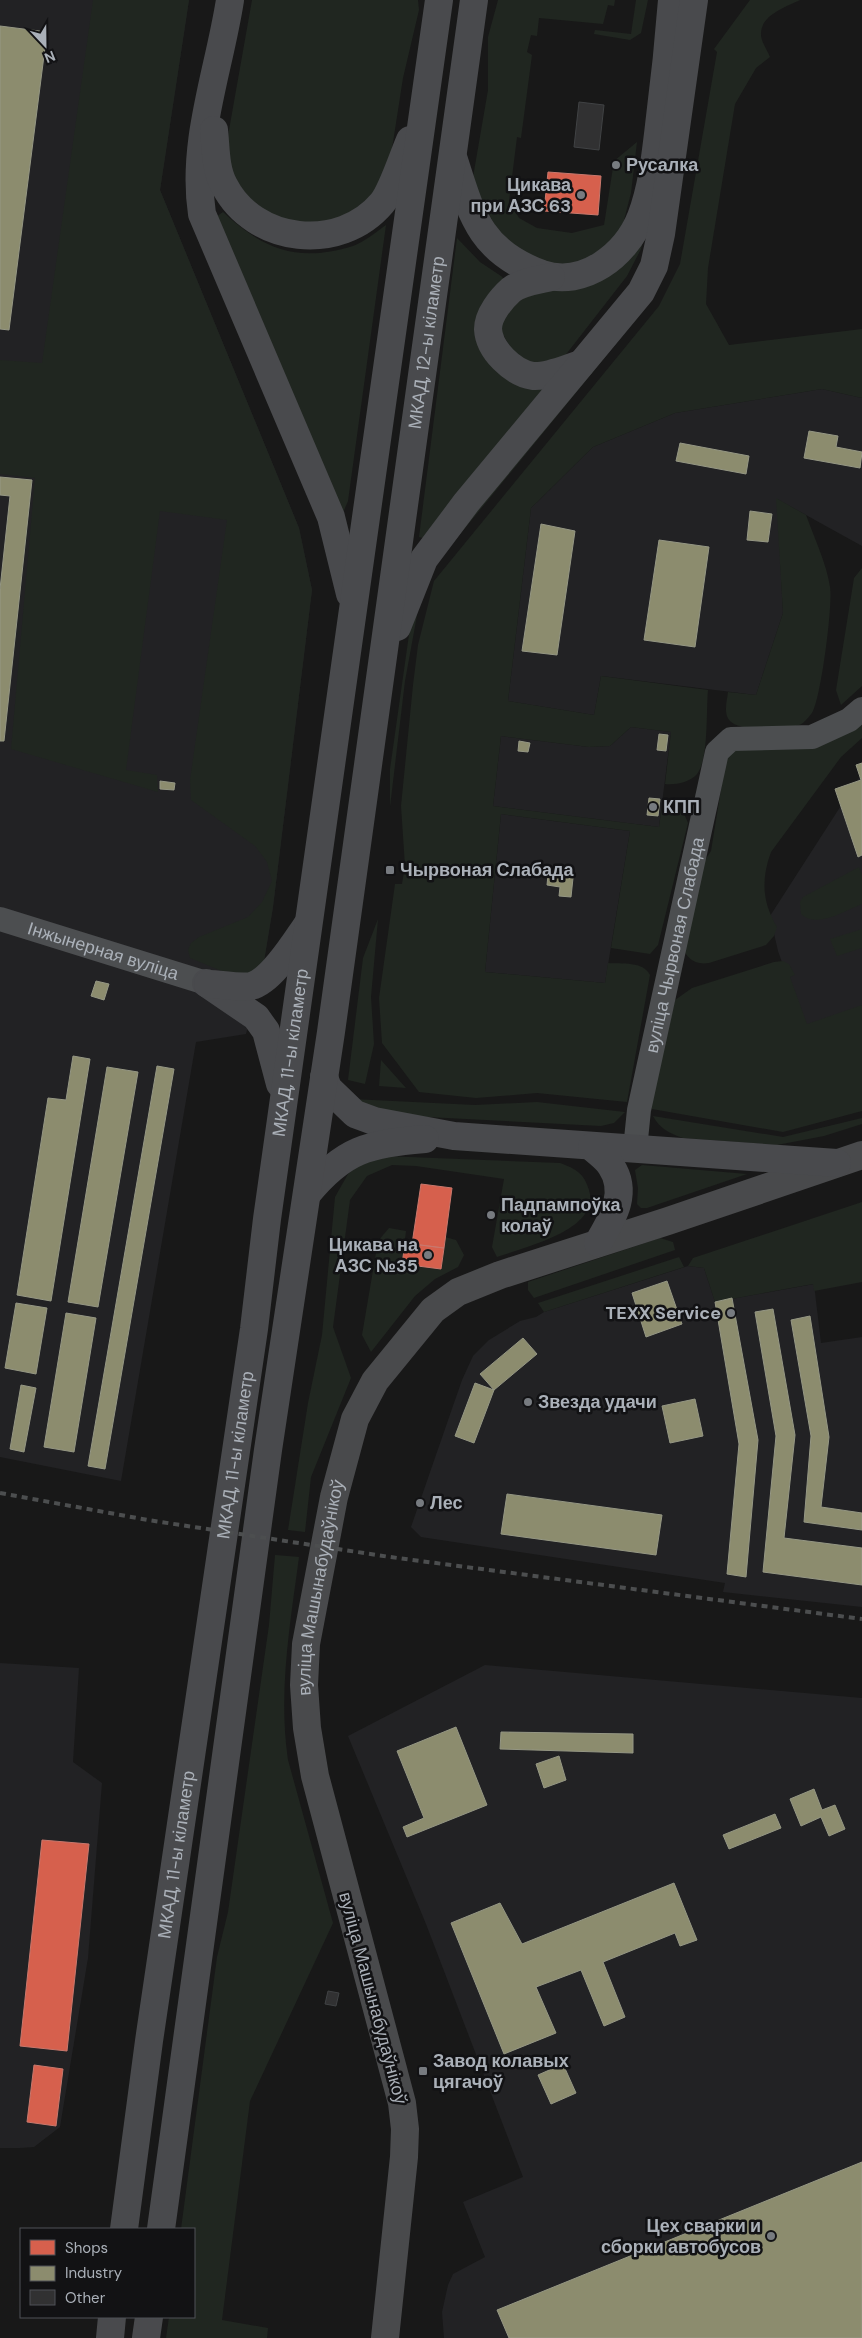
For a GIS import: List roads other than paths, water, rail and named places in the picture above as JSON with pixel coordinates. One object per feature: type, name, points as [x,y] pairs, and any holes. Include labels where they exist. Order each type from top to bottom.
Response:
[{"type":"highway","points":[[230,0],[210,100],[199,171],[202,214],[331,517],[354,607]]},
{"type":"highway","name":"МКАД, 12-ы кіламетр","points":[[344,679],[439,0]]},
{"type":"highway","points":[[581,364],[534,376],[517,371],[492,344],[488,330],[490,322],[504,298],[512,289],[550,277],[581,276],[599,268],[622,247],[640,219],[653,177],[672,0]]},
{"type":"highway","points":[[379,676],[424,558],[466,503],[641,292],[654,266],[667,201],[694,0]]},
{"type":"highway","name":"МКАД, 12-ы кіламетр","points":[[379,676],[474,1]]},
{"type":"highway","points":[[210,100],[218,166],[223,185],[232,198],[244,211],[263,225],[282,233],[308,237],[337,231],[363,219],[383,202],[423,109]]},
{"type":"highway","points":[[452,154],[472,214],[483,234],[505,255],[524,267],[550,277]]},
{"type":"highway","name":"МКАД, 11-ы кіламетр","points":[[161,2228],[270,1440],[324,1077],[379,676]]},
{"type":"highway","name":"МКАД, 11-ы кіламетр","points":[[124,2228],[150,2032],[254,1329],[284,1098],[344,679]]},
{"type":"highway","points":[[206,983],[252,986],[266,977],[283,959],[309,922]]},
{"type":"highway","points":[[206,983],[245,1008],[256,1017],[266,1031],[284,1098]]},
{"type":"highway","points":[[324,1077],[328,1088],[355,1114],[374,1121],[454,1136],[592,1147],[850,1159]]},
{"type":"highway","points":[[307,1194],[326,1172],[349,1155],[372,1146],[394,1142],[454,1136]]},
{"type":"highway","points":[[592,1147],[611,1166],[620,1187],[618,1205],[598,1243]]},
{"type":"highway","points":[[110,2338],[112,2318]]},
{"type":"highway","points":[[146,2338],[149,2318]]},
{"type":"main road","name":"вуліца Машынабудаўнікоў","points":[[385,2338],[406,2129],[402,2103],[347,1902],[310,1749],[304,1685],[306,1644],[318,1570],[334,1497],[356,1419],[374,1382],[403,1344],[433,1310],[458,1292],[546,1258],[598,1243],[850,1159]]},
{"type":"street","name":"вуліца Чырвоная Слабада","points":[[635,1149],[639,1110],[718,752],[731,739],[812,737],[849,720],[862,708]]},
{"type":"street","name":"Інжынерная вуліца","points":[[0,919],[206,983]]},
{"type":"railway","points":[[0,1493],[148,1520],[390,1557],[862,1619]]},
{"type":"place","name":"Русалка","points":[[616,165]]},
{"type":"place","name":"Цикава при АЗС 63","points":[[581,195]]},
{"type":"place","name":"КПП","points":[[653,807]]},
{"type":"place","name":"Чырвоная Слабада","points":[[390,870]]},
{"type":"place","name":"Падпампоўка колаў","points":[[491,1215]]},
{"type":"place","name":"Цикава на АЗС №35","points":[[428,1255]]},
{"type":"place","name":"TEXX Service","points":[[731,1313]]},
{"type":"place","name":"Звезда удачи","points":[[528,1402]]},
{"type":"place","name":"Лес","points":[[420,1503]]},
{"type":"place","name":"Завод колавых цягачоў","points":[[423,2071]]},
{"type":"place","name":"Цех сварки и сборки автобусов","points":[[771,2236]]}]
